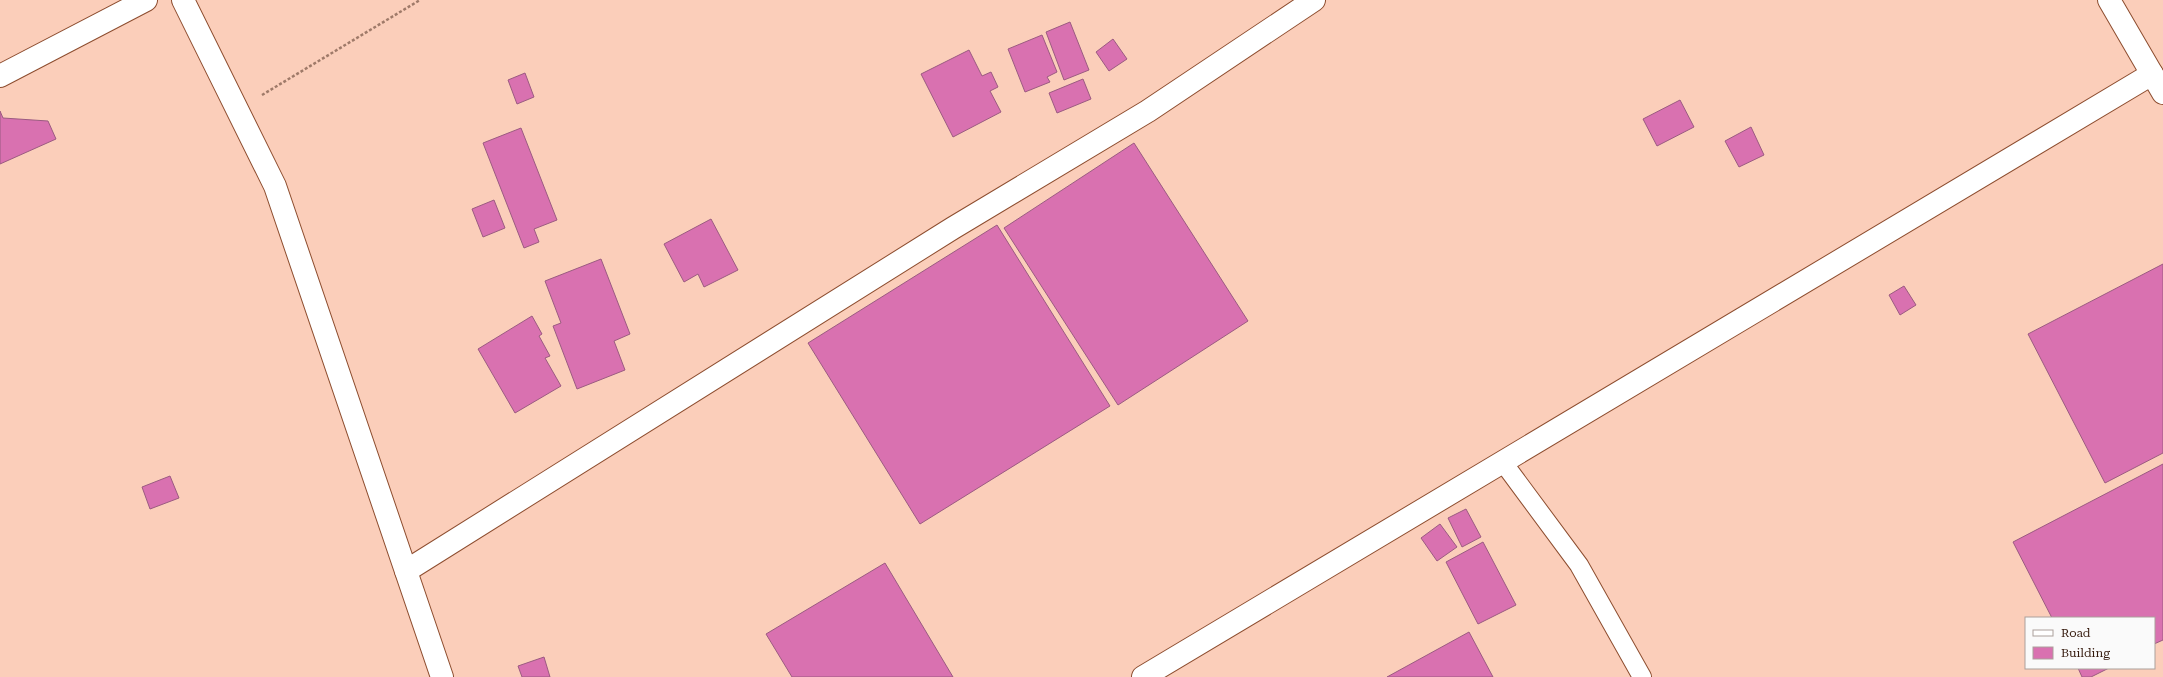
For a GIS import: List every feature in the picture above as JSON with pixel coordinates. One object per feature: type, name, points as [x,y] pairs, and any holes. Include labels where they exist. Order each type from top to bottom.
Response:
[{"type":"street","points":[[0,76],[146,0]]},
{"type":"street","points":[[183,0],[276,186],[442,677]]},
{"type":"street","points":[[406,571],[954,228],[1148,111],[1314,0]]},
{"type":"street","points":[[2109,0],[2163,93]]},
{"type":"street","points":[[1143,677],[1502,461],[2152,74]]},
{"type":"lane","points":[[1502,461],[1579,565],[1642,677]]},
{"type":"path","points":[[237,109],[420,0]]},
{"type":"building","points":[[1070,22],[1089,70],[1064,80],[1046,32]]},
{"type":"building","points":[[1042,35],[1057,72],[1047,77],[1050,82],[1025,92],[1008,49]]},
{"type":"building","points":[[1113,39],[1127,59],[1109,71],[1096,52]]},
{"type":"building","points":[[969,50],[982,76],[991,72],[998,87],[990,91],[1001,112],[953,137],[921,74]]},
{"type":"building","points":[[525,73],[534,97],[517,104],[508,80]]},
{"type":"building","points":[[1083,79],[1091,99],[1057,113],[1049,93]]},
{"type":"building","points":[[1680,100],[1694,127],[1657,146],[1643,119]]},
{"type":"building","points":[[0,111],[3,118],[48,121],[56,139],[0,164]]},
{"type":"building","points":[[1751,127],[1764,155],[1739,167],[1725,141]]},
{"type":"building","points":[[521,128],[557,220],[534,229],[539,242],[524,248],[483,143]]},
{"type":"building","points":[[1134,143],[1248,321],[1118,405],[1004,228]]},
{"type":"building","points":[[494,200],[505,228],[483,237],[472,209]]},
{"type":"building","points":[[711,219],[738,270],[704,287],[698,274],[684,282],[664,244]]},
{"type":"building","points":[[997,225],[1110,406],[920,524],[808,343]]},
{"type":"building","points":[[601,259],[630,334],[614,341],[625,370],[577,389],[553,326],[561,323],[545,281]]},
{"type":"building","points":[[2163,264],[2163,453],[2105,483],[2028,334]]},
{"type":"building","points":[[1904,286],[1916,305],[1900,315],[1889,295]]},
{"type":"building","points":[[532,316],[542,334],[539,336],[550,356],[545,358],[561,386],[515,413],[478,349]]},
{"type":"building","points":[[2163,464],[2163,640],[2155,644],[2155,617],[2051,617],[2013,542]]},
{"type":"building","points":[[170,476],[179,498],[150,509],[142,487]]},
{"type":"building","points":[[1466,509],[1481,537],[1462,547],[1448,518]]},
{"type":"building","points":[[1440,524],[1457,547],[1437,561],[1421,538]]},
{"type":"building","points":[[1483,542],[1516,605],[1478,624],[1446,562]]},
{"type":"building","points":[[885,563],[953,677],[792,677],[766,634]]},
{"type":"building","points":[[1469,632],[1493,677],[1387,677]]},
{"type":"building","points":[[544,657],[550,677],[522,677],[518,666]]},
{"type":"building","points":[[2078,669],[2107,669],[2091,677],[2082,677]]}]
